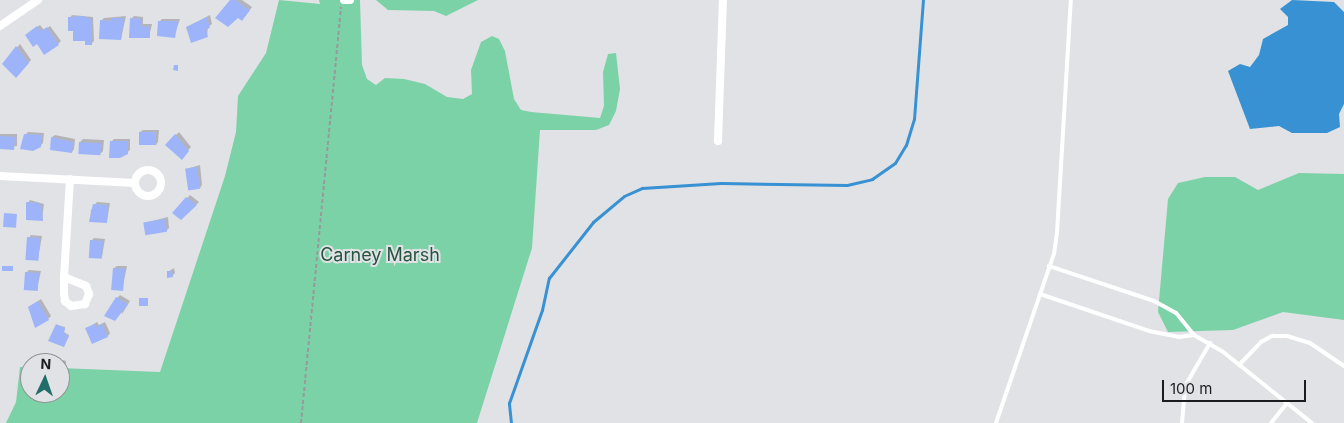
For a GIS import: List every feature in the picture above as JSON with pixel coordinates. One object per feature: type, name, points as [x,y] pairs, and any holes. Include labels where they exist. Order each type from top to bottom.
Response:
[{"type":"street","points":[[0,26],[38,0]]},
{"type":"street","points":[[343,0],[350,0]]},
{"type":"street","points":[[718,141],[723,0]]},
{"type":"street","points":[[0,176],[135,183]]},
{"type":"street","points":[[64,277],[70,179]]},
{"type":"lane","points":[[996,423],[1049,266],[1057,233],[1071,0]]},
{"type":"lane","points":[[1049,266],[1154,301],[1176,313],[1194,335],[1210,343],[1312,423]]},
{"type":"lane","points":[[1040,294],[1149,331],[1179,337],[1194,335]]},
{"type":"lane","points":[[1239,365],[1261,342],[1272,336],[1287,336],[1310,344],[1344,366]]},
{"type":"lane","points":[[1182,423],[1185,386],[1210,343]]},
{"type":"lane","points":[[1272,423],[1287,403]]},
{"type":"path","points":[[300,423],[343,0]]},
{"type":"green space","name":"Carney Marsh","points":[[279,0],[320,4],[319,0],[360,0],[362,65],[367,79],[376,85],[385,78],[404,79],[425,84],[447,97],[463,99],[472,94],[471,70],[481,42],[492,36],[499,39],[505,51],[514,99],[521,110],[600,118],[604,106],[603,72],[608,54],[616,53],[620,89],[616,111],[609,125],[596,130],[540,130],[532,248],[477,423],[6,423],[16,402],[20,367],[20,403],[70,403],[70,368],[160,372],[225,176],[236,132],[238,96],[266,53]]},
{"type":"green space","points":[[376,0],[478,0],[446,16],[434,11],[388,10]]},
{"type":"green space","points":[[1299,173],[1344,174],[1344,320],[1283,312],[1233,330],[1168,332],[1158,312],[1168,199],[1178,183],[1205,177],[1235,177],[1258,190]]},
{"type":"water","points":[[1292,0],[1334,2],[1344,12],[1344,104],[1339,114],[1340,127],[1327,133],[1292,133],[1279,126],[1250,129],[1228,71],[1240,64],[1250,67],[1259,55],[1263,39],[1288,25],[1288,17],[1280,9]]},
{"type":"building","points":[[230,0],[235,0],[250,10],[242,21],[238,18],[228,27],[215,18]]},
{"type":"building","points":[[83,16],[91,19],[92,45],[85,45],[85,41],[73,41],[73,31],[68,31],[68,17]]},
{"type":"building","points":[[207,17],[210,28],[206,29],[208,37],[191,43],[186,27]]},
{"type":"building","points":[[112,18],[124,18],[121,40],[99,39],[100,20],[112,21]]},
{"type":"building","points":[[130,18],[141,19],[141,26],[150,27],[150,38],[129,38]]},
{"type":"building","points":[[158,21],[178,21],[175,38],[157,36]]},
{"type":"building","points":[[37,26],[41,31],[47,27],[59,45],[44,55],[37,44],[33,47],[25,35]]},
{"type":"building","points":[[16,46],[29,63],[16,78],[2,64]]},
{"type":"building","points":[[174,65],[178,65],[178,71],[173,70]]},
{"type":"building","points":[[139,132],[156,132],[156,145],[139,145]]},
{"type":"building","points":[[24,134],[42,135],[41,147],[33,151],[20,149]]},
{"type":"building","points":[[175,134],[189,151],[182,160],[165,145]]},
{"type":"building","points":[[0,136],[15,137],[14,150],[0,149]]},
{"type":"building","points":[[51,137],[73,142],[72,153],[50,150]]},
{"type":"building","points":[[110,141],[128,141],[128,154],[120,158],[109,158]]},
{"type":"building","points":[[79,142],[101,143],[100,155],[78,154]]},
{"type":"building","points":[[197,167],[200,189],[188,190],[185,169]]},
{"type":"building","points":[[186,197],[197,205],[181,220],[172,213]]},
{"type":"building","points":[[26,202],[39,203],[42,207],[43,221],[26,220]]},
{"type":"building","points":[[93,204],[108,205],[107,223],[89,222]]},
{"type":"building","points":[[4,213],[17,214],[16,228],[3,227]]},
{"type":"building","points":[[165,219],[167,232],[145,235],[143,222]]},
{"type":"building","points":[[27,237],[40,238],[38,261],[25,260]]},
{"type":"building","points":[[90,240],[103,241],[102,259],[89,258]]},
{"type":"building","points":[[2,266],[13,266],[13,271],[2,271]]},
{"type":"building","points":[[113,268],[125,269],[123,291],[111,290]]},
{"type":"building","points":[[167,271],[172,271],[173,277],[167,278]]},
{"type":"building","points":[[25,272],[39,273],[38,291],[24,290]]},
{"type":"building","points":[[116,297],[128,304],[115,321],[104,316]]},
{"type":"building","points":[[139,298],[148,298],[148,306],[139,306]]},
{"type":"building","points":[[38,301],[49,320],[35,328],[28,307]]},
{"type":"building","points":[[56,324],[65,328],[64,333],[69,336],[64,347],[48,341]]},
{"type":"building","points":[[95,324],[96,327],[102,324],[108,337],[92,344],[85,328]]},
{"type":"waterway","points":[[511,423],[509,403],[542,310],[549,278],[593,222],[624,196],[642,188],[721,183],[847,185],[872,179],[895,163],[906,145],[914,119],[923,0]]}]
